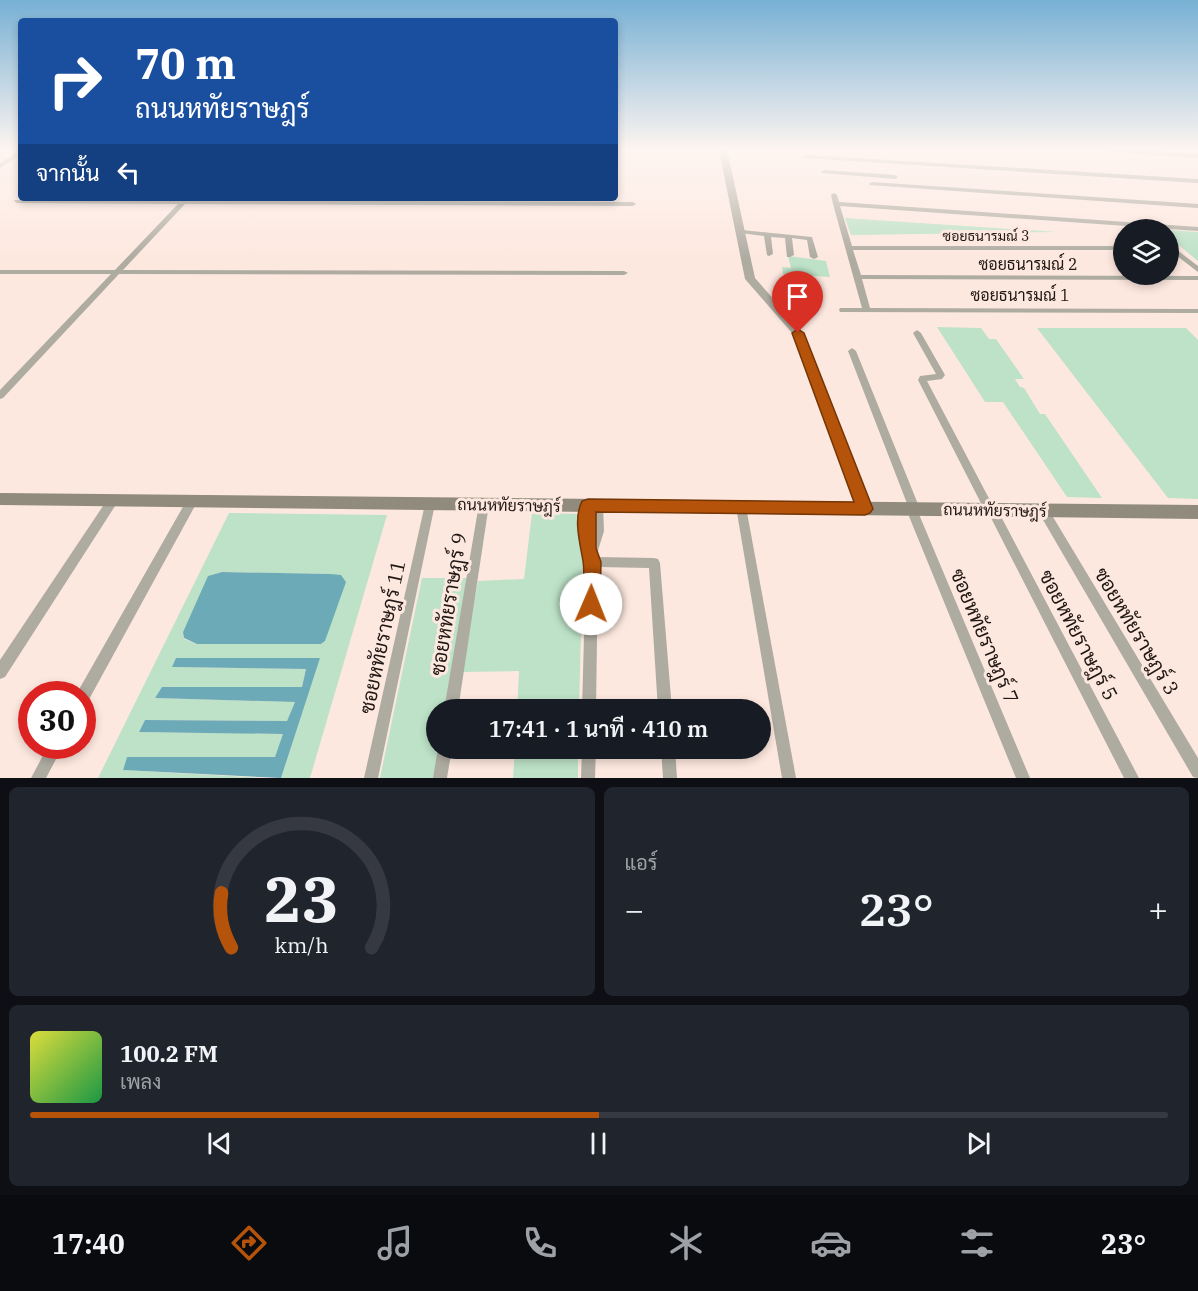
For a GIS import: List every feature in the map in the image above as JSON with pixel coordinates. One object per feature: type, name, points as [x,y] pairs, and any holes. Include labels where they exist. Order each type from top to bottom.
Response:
[{"type":"main road","name":"ถนนหทัยราษฎร์","points":[[0,499],[1198,512]]},
{"type":"street","points":[[731,186],[750,279],[798,333],[865,509]]},
{"type":"street","points":[[906,186],[1198,206]]},
{"type":"street","points":[[834,195],[867,310]]},
{"type":"street","points":[[0,396],[184,201]]},
{"type":"street","points":[[297,201],[633,204]]},
{"type":"street","points":[[836,204],[1113,225]]},
{"type":"street","points":[[1179,229],[1198,229]]},
{"type":"street","points":[[742,232],[810,238],[814,257]]},
{"type":"street","points":[[767,234],[769,254]]},
{"type":"street","points":[[788,236],[790,255]]},
{"type":"street","name":"ซอยธนารมณ์ 3","points":[[849,248],[1113,248]]},
{"type":"street","points":[[1179,254],[1198,270]]},
{"type":"street","points":[[0,272],[624,273]]},
{"type":"street","name":"ซอยธนารมณ์ 2","points":[[857,277],[1198,278]]},
{"type":"street","name":"ซอยธนารมณ์ 1","points":[[843,310],[1198,311]]},
{"type":"street","name":"ซอยหทัยราษฎร์ 5","points":[[917,333],[941,375],[922,380],[1132,778]]},
{"type":"street","name":"ซอยหทัยราษฎร์ 7","points":[[852,351],[913,509],[1023,778]]},
{"type":"street","points":[[0,672],[113,500]]},
{"type":"street","points":[[91,681],[192,501]]},
{"type":"street","name":"ซอยหทัยราษฎร์ 11","points":[[371,778],[430,504]]},
{"type":"street","name":"ซอยหทัยราษฎร์ 9","points":[[453,699],[484,504]]},
{"type":"street","points":[[590,699],[592,559],[598,531],[593,506]]},
{"type":"street","points":[[741,507],[789,778]]},
{"type":"street","name":"ซอยหทัยราษฎร์ 3","points":[[1043,510],[1198,772]]},
{"type":"street","points":[[592,559],[654,563],[664,699]]},
{"type":"street","points":[[38,778],[49,759]]},
{"type":"street","points":[[440,778],[443,759]]},
{"type":"street","points":[[588,778],[589,759]]},
{"type":"street","points":[[669,759],[670,778]]},
{"type":"green space","points":[[845,218],[1057,232],[851,235]]},
{"type":"green space","points":[[1179,231],[1198,232],[1198,261],[1179,245]]},
{"type":"green space","points":[[788,256],[826,261],[830,277],[783,274],[782,267],[791,268]]},
{"type":"green space","points":[[937,327],[981,328],[989,339],[996,339],[1024,379],[1015,379],[1020,387],[1024,388],[1040,414],[1045,414],[1102,498],[1067,497],[1003,402],[985,402]]},
{"type":"green space","points":[[1037,328],[1186,328],[1198,340],[1198,499],[1168,498]]},
{"type":"green space","points":[[229,513],[387,515],[310,778],[281,778],[319,658],[172,667],[306,669],[302,687],[162,687],[155,698],[295,702],[287,721],[145,720],[139,732],[284,734],[275,758],[127,757],[123,770],[263,778],[98,778]],"holes":[[[222,572],[330,574],[330,621],[325,641],[321,644],[197,644],[184,639],[183,632],[209,576]]]},
{"type":"green space","points":[[532,513],[584,514],[579,699],[518,699],[519,671],[461,672],[478,581],[524,579]]},
{"type":"green space","points":[[422,578],[468,578],[448,699],[426,699],[426,759],[437,759],[434,778],[380,778]]},
{"type":"green space","points":[[514,759],[578,759],[578,778],[513,778]]},
{"type":"water","points":[[222,572],[330,574],[341,575],[346,582],[325,641],[321,644],[197,644],[184,638],[183,632],[208,576]]},
{"type":"water","points":[[176,658],[320,658],[281,778],[123,770],[127,757],[275,757],[283,734],[139,732],[145,720],[287,721],[295,702],[155,698],[162,687],[302,687],[306,669],[172,667]]},
{"type":"route","points":[[591,604],[592,562],[588,548],[588,505],[865,509],[798,333]]}]
